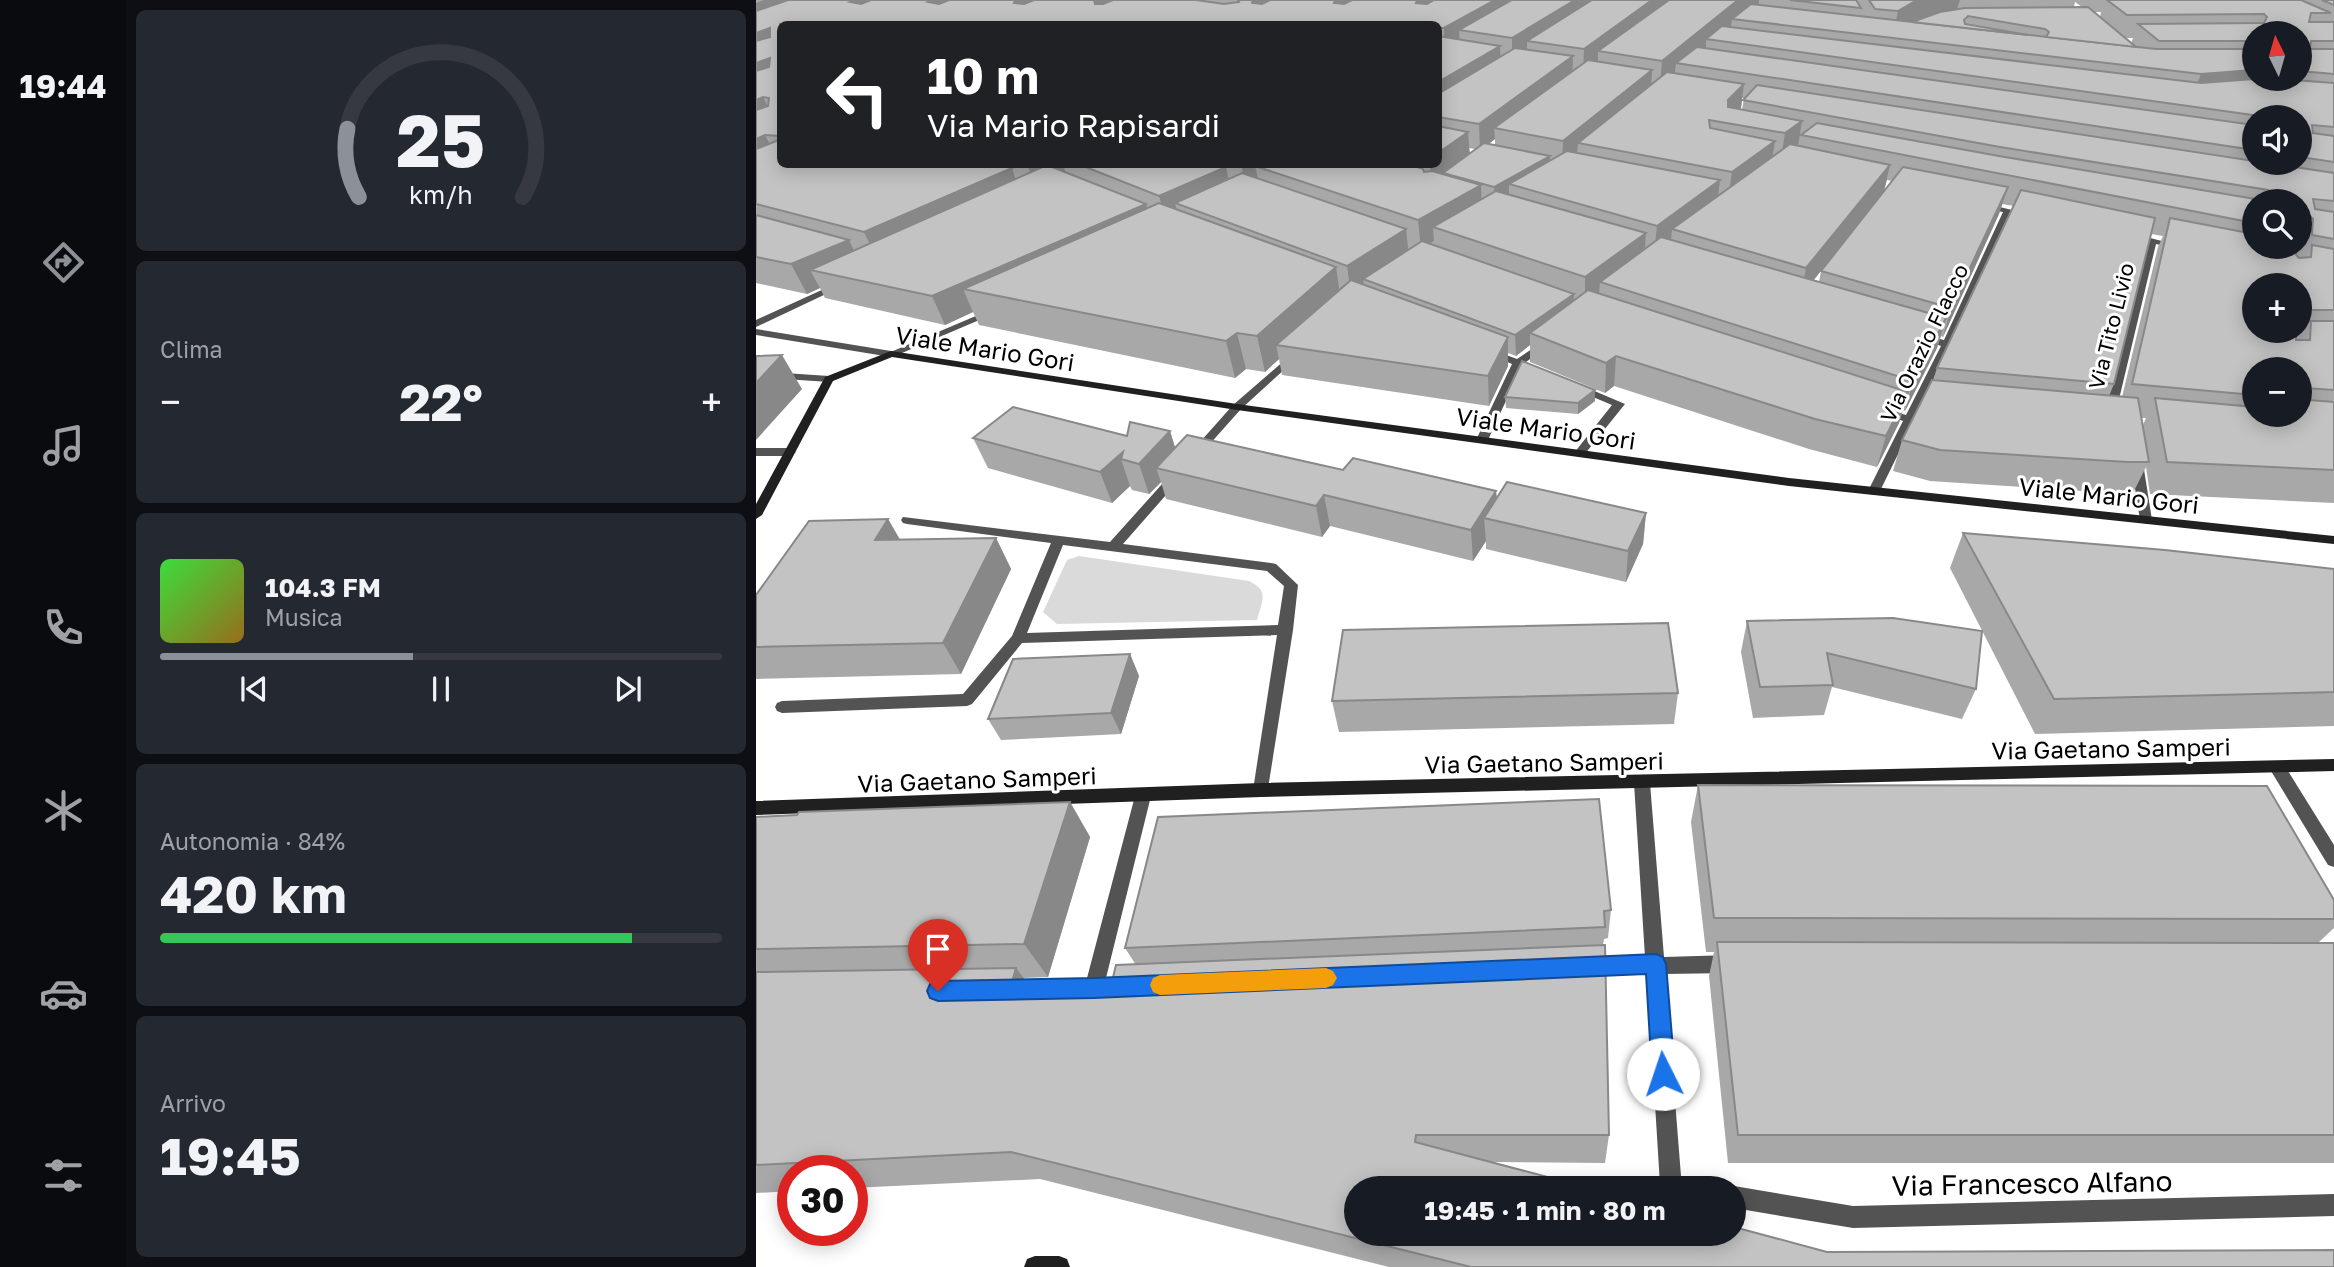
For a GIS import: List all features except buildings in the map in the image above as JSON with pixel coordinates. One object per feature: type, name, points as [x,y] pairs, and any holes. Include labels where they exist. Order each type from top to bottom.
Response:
[{"type":"main road","points":[[756,515],[829,379],[891,354]]},
{"type":"main road","name":"Viale Mario Gori","points":[[891,354],[1237,407],[1874,491],[2334,540]]},
{"type":"main road","name":"Via Gaetano Samperi","points":[[756,808],[1261,790],[2334,765]]},
{"type":"main road","points":[[1035,1267],[1059,1267]]},
{"type":"street","points":[[1970,203],[2034,216]]},
{"type":"street","name":"Via Orazio Flacco","points":[[1874,491],[1947,344],[2008,211]]},
{"type":"street","points":[[2126,235],[2193,249]]},
{"type":"street","name":"Via Tito Livio","points":[[2094,419],[2114,421],[2152,241]]},
{"type":"street","points":[[756,324],[854,278]]},
{"type":"street","points":[[891,354],[1009,304]]},
{"type":"street","name":"Viale Mario Gori","points":[[756,332],[891,354]]},
{"type":"street","points":[[1908,333],[1947,344]]},
{"type":"street","points":[[1482,440],[1518,363],[1557,334]]},
{"type":"street","points":[[1113,547],[1237,407],[1305,345]]},
{"type":"street","points":[[1480,348],[1544,373]]},
{"type":"street","points":[[756,374],[829,379]]},
{"type":"street","points":[[1569,384],[1619,404],[1580,453]]},
{"type":"street","points":[[1916,402],[1929,404]]},
{"type":"street","points":[[1870,406],[1909,419]]},
{"type":"street","points":[[2135,447],[2146,520]]},
{"type":"street","points":[[756,452],[790,452]]},
{"type":"street","points":[[907,520],[1271,567],[1291,585],[1261,790]]},
{"type":"street","points":[[782,708],[967,701],[1018,638],[1059,539]]},
{"type":"street","points":[[1018,638],[1286,630]]},
{"type":"street","points":[[2277,767],[2334,860]]},
{"type":"street","points":[[1642,783],[1656,964],[1678,1176]]},
{"type":"street","points":[[1094,988],[1143,796]]},
{"type":"street","points":[[1573,967],[1752,964]]},
{"type":"street","points":[[999,989],[1148,985]]},
{"type":"street","name":"Via Francesco Alfano","points":[[1746,1199],[1853,1217],[2334,1205]]},
{"type":"shaded area","points":[[1079,556],[1249,581],[1260,589],[1263,597],[1257,620],[1057,624],[1043,612],[1067,560]]},
{"type":"slow traffic","points":[[1160,985],[1326,978]]},
{"type":"route","points":[[938,991],[1094,988],[1656,964],[1663,1074]]}]
